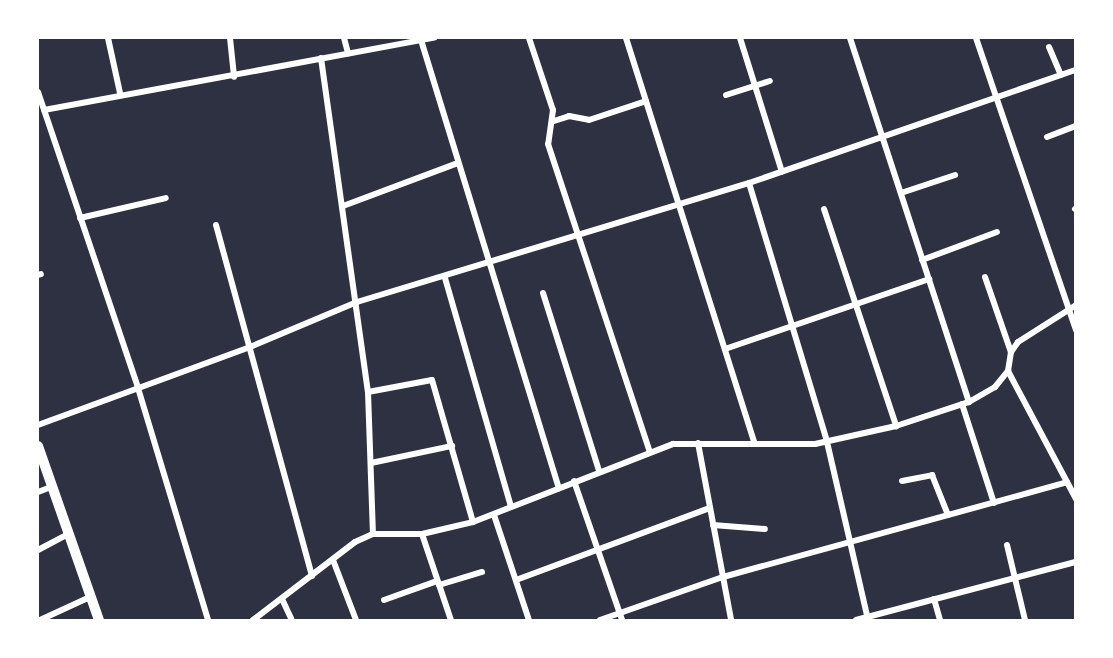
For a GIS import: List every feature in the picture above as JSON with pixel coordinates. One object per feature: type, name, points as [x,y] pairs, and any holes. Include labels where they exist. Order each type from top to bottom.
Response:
[{"type":"street","points":[[108,38],[120,93]]},
{"type":"street","points":[[230,38],[234,77]]},
{"type":"street","points":[[344,38],[348,53]]},
{"type":"street","points":[[44,110],[120,93],[234,77],[321,58],[434,38]]},
{"type":"street","points":[[530,38],[554,122]]},
{"type":"street","points":[[626,38],[754,442]]},
{"type":"street","points":[[740,38],[782,172]]},
{"type":"street","points":[[850,38],[929,279],[994,503]]},
{"type":"street","points":[[976,38],[1065,309],[1076,330]]},
{"type":"street","points":[[421,40],[559,488]]},
{"type":"street","points":[[1049,47],[1061,75]]},
{"type":"street","points":[[321,58],[368,392],[373,534]]},
{"type":"street","points":[[38,425],[249,347],[357,302],[490,265],[679,206],[883,139],[1076,70]]},
{"type":"street","points":[[726,95],[770,81]]},
{"type":"street","points":[[38,92],[138,388],[208,621]]},
{"type":"street","points":[[645,101],[589,120],[569,116],[554,122],[546,137],[650,452]]},
{"type":"street","points":[[1047,137],[1076,126]]},
{"type":"street","points":[[343,206],[458,163]]},
{"type":"street","points":[[901,194],[955,175]]},
{"type":"street","points":[[749,183],[827,442],[848,544],[868,619]]},
{"type":"street","points":[[80,218],[166,198]]},
{"type":"street","points":[[824,209],[896,426]]},
{"type":"street","points":[[216,225],[312,576]]},
{"type":"street","points":[[922,260],[997,232]]},
{"type":"street","points":[[253,621],[355,542],[373,534],[422,534],[473,522],[673,444],[754,442],[791,447],[827,442],[896,426],[965,403],[995,387],[1008,371],[1011,352],[985,277]]},
{"type":"street","points":[[445,278],[512,507]]},
{"type":"street","points":[[725,350],[929,279]]},
{"type":"street","points":[[543,293],[599,471]]},
{"type":"street","points":[[1011,352],[1025,336],[1065,309],[1076,305]]},
{"type":"street","points":[[1008,371],[1076,499]]},
{"type":"street","points":[[368,392],[432,380],[473,522]]},
{"type":"street","points":[[698,443],[731,621]]},
{"type":"street","points":[[38,446],[99,621]]},
{"type":"street","points":[[371,463],[452,446]]},
{"type":"street","points":[[902,481],[932,475],[948,515]]},
{"type":"street","points":[[574,481],[622,621]]},
{"type":"street","points":[[600,621],[723,577],[1067,482]]},
{"type":"street","points":[[38,492],[51,487]]},
{"type":"street","points":[[516,580],[710,508]]},
{"type":"street","points":[[494,515],[529,621]]},
{"type":"street","points":[[713,525],[765,529]]},
{"type":"street","points":[[38,550],[68,534]]},
{"type":"street","points":[[422,534],[451,621]]},
{"type":"street","points":[[1007,545],[1025,621]]},
{"type":"street","points":[[333,560],[356,621]]},
{"type":"street","points":[[856,621],[1076,562]]},
{"type":"street","points":[[384,600],[482,572]]},
{"type":"street","points":[[40,621],[90,597]]},
{"type":"street","points":[[282,599],[292,621]]},
{"type":"street","points":[[934,599],[940,621]]}]
